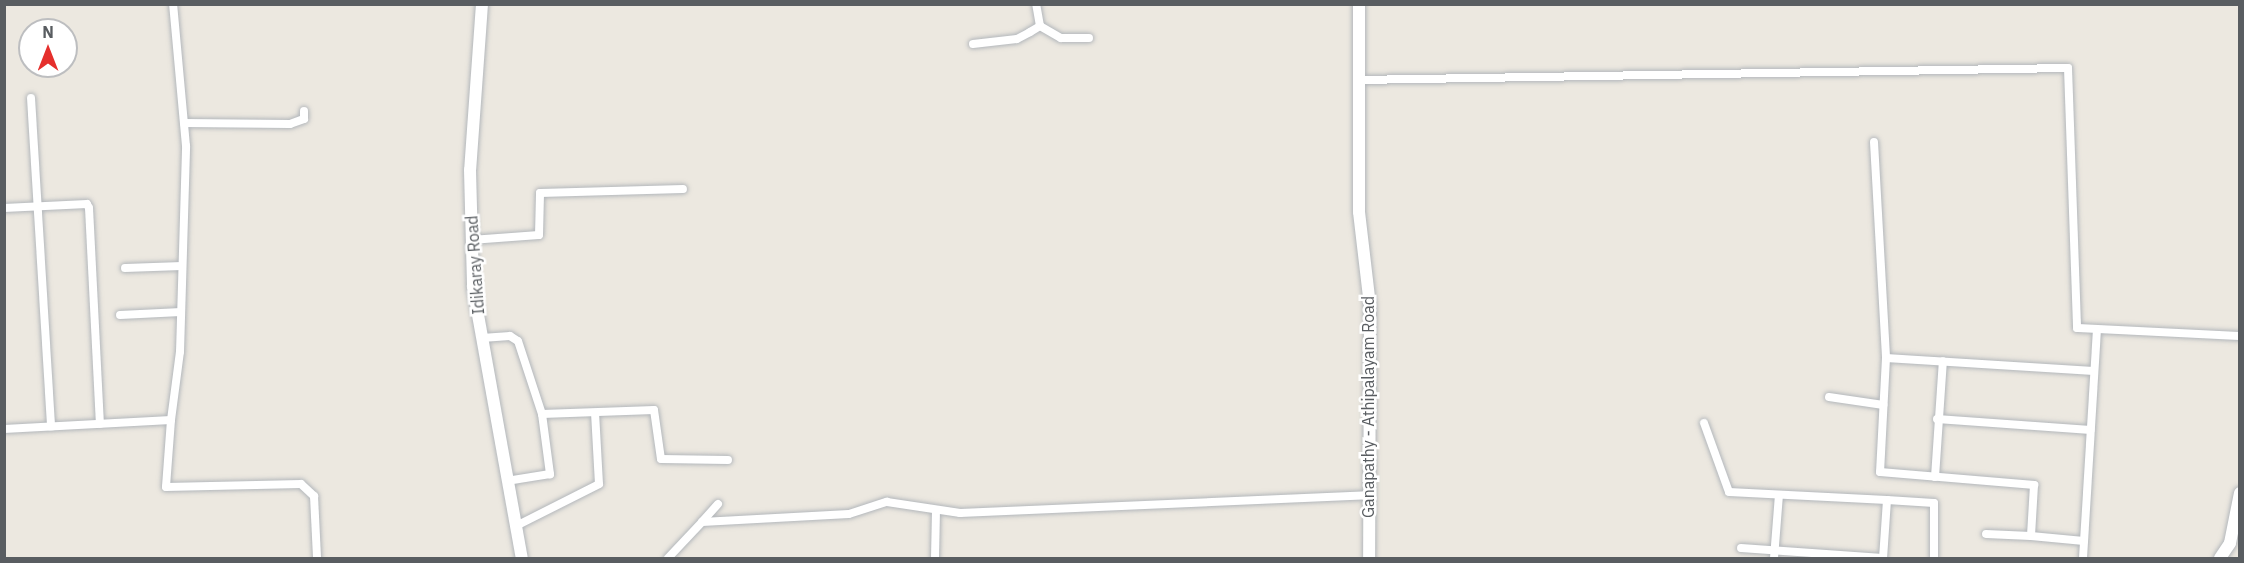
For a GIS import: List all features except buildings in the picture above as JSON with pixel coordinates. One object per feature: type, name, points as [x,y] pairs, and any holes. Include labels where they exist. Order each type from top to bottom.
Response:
[{"type":"street","points":[[173,4],[184,123],[182,266],[181,312],[166,487],[301,484],[314,496],[317,558]]},
{"type":"street","name":"Idikaray Road","points":[[482,4],[474,93],[471,240],[482,338],[522,558]]},
{"type":"street","points":[[1036,4],[1040,26],[1060,38],[1089,38]]},
{"type":"street","name":"Ganapathy - Athipalayam Road","points":[[1359,4],[1359,212],[1370,306],[1369,558]]},
{"type":"street","points":[[973,44],[1017,39],[1040,26]]},
{"type":"street","points":[[1358,80],[2068,68],[2077,328],[2240,336]]},
{"type":"street","points":[[31,98],[51,426]]},
{"type":"street","points":[[184,123],[290,124],[304,119],[304,111]]},
{"type":"street","points":[[1874,142],[1886,358],[1880,472],[2034,485],[2031,536]]},
{"type":"street","points":[[471,240],[538,235],[540,194],[683,189]]},
{"type":"street","points":[[4,208],[87,204],[89,208],[100,424]]},
{"type":"street","points":[[125,268],[182,266]]},
{"type":"street","points":[[120,315],[181,312]]},
{"type":"street","points":[[2083,558],[2097,329]]},
{"type":"street","points":[[482,338],[510,336],[518,341],[543,414],[550,474],[507,481]]},
{"type":"street","points":[[1886,358],[2094,371]]},
{"type":"street","points":[[1935,477],[1937,419],[1943,362]]},
{"type":"street","points":[[1829,397],[1882,405]]},
{"type":"street","points":[[543,414],[654,410],[661,459],[728,460]]},
{"type":"street","points":[[516,526],[599,484],[595,413]]},
{"type":"street","points":[[1937,419],[2091,430]]},
{"type":"street","points":[[4,429],[171,420]]},
{"type":"street","points":[[1704,423],[1729,492],[1934,503],[1935,558]]},
{"type":"street","points":[[2220,558],[2230,543],[2240,493]]},
{"type":"street","points":[[702,522],[849,514],[887,501],[936,512],[1368,495]]},
{"type":"street","points":[[1774,554],[1779,495]]},
{"type":"street","points":[[1741,548],[1774,554],[1883,558],[1887,500]]},
{"type":"street","points":[[668,558],[718,504]]},
{"type":"street","points":[[935,558],[936,512]]},
{"type":"street","points":[[1986,534],[2084,541]]}]
